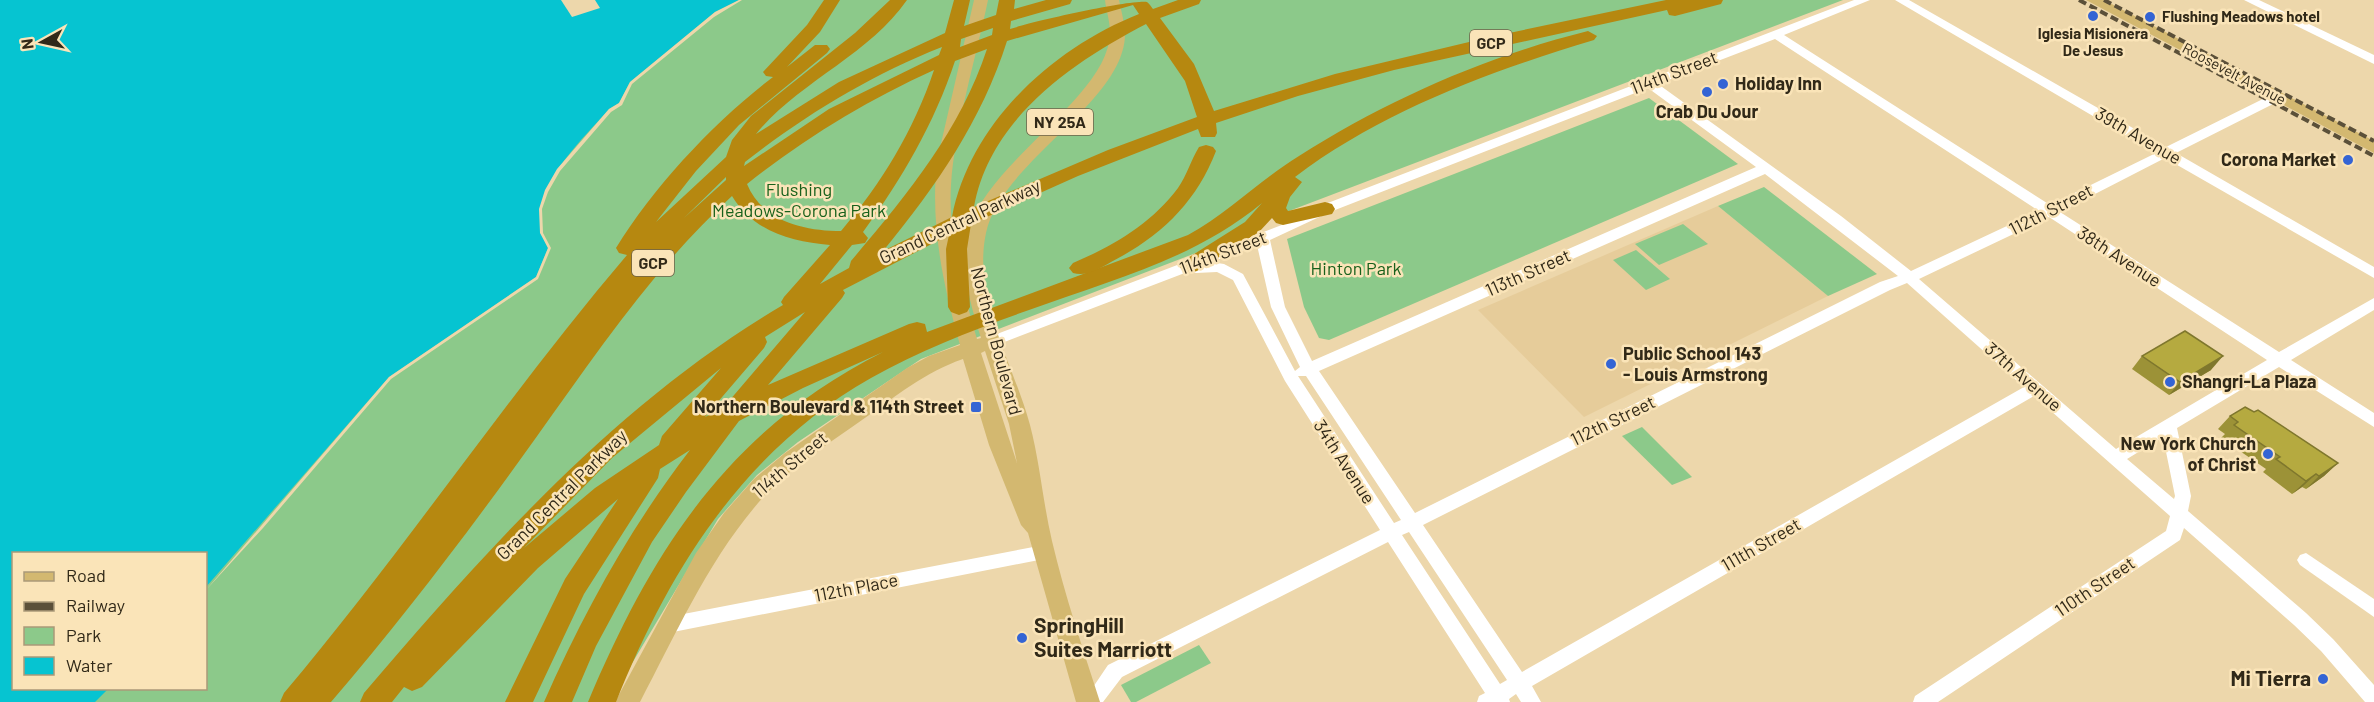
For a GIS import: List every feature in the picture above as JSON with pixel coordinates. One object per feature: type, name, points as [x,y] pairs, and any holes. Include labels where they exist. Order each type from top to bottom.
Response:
[{"type":"highway","points":[[508,419],[648,218],[717,127],[804,40],[832,0]]},
{"type":"highway","points":[[648,218],[696,159],[732,120],[879,0]]},
{"type":"highway","points":[[899,0],[879,21],[758,120],[740,144],[734,165],[737,186],[745,201],[759,215],[779,227],[804,235],[830,238],[871,237],[915,227],[1034,186]]},
{"type":"highway","points":[[962,0],[968,24]]},
{"type":"highway","points":[[519,702],[542,651],[588,564],[637,488],[670,443],[875,210],[916,139],[935,96],[958,59],[968,24],[979,0]]},
{"type":"highway","points":[[558,702],[592,624],[621,571],[690,465],[739,402],[892,225],[942,158],[985,77],[1000,35],[1007,0]]},
{"type":"highway","points":[[1035,9],[1058,0]]},
{"type":"highway","name":"GCP","points":[[294,702],[380,594],[508,419],[654,237],[698,191],[747,150],[814,104],[877,69],[944,40],[1064,0]]},
{"type":"highway","name":"GCP","points":[[313,702],[406,592],[640,278],[685,229],[724,192],[809,129],[900,79],[1013,34],[1131,0]]},
{"type":"highway","points":[[1047,294],[1114,265],[1163,231],[1190,198],[1202,171],[1208,126],[1200,94],[1160,31],[1137,0]]},
{"type":"highway","points":[[959,308],[959,247],[966,200],[978,165],[996,131],[1041,81],[1098,40],[1150,15],[1193,0]]},
{"type":"highway","name":"Grand Central Parkway","points":[[374,702],[446,616],[535,517],[602,452],[685,383],[731,350],[820,293],[880,259],[1034,186],[1176,130],[1303,89],[1408,61],[1689,0]]},
{"type":"highway","points":[[602,702],[637,620],[680,543],[716,495],[760,448],[811,406],[869,368],[933,338],[1157,255],[1202,236],[1227,220],[1302,163],[1332,145],[1399,108],[1502,63],[1715,0]]},
{"type":"highway","points":[[1190,266],[1248,230],[1299,174],[1332,145]]},
{"type":"highway","points":[[387,702],[566,527],[603,496],[660,457],[725,417],[817,370],[1078,269],[1116,252],[1152,227],[1176,205],[1196,176],[1206,151]]},
{"type":"highway","points":[[1280,197],[1276,209],[1283,218],[1325,209]]},
{"type":"highway","points":[[1262,237],[1265,214]]},
{"type":"main road","name":"Northern Boulevard","points":[[959,247],[997,187],[1092,90],[1106,71],[1115,52],[1118,22],[1112,0]]},
{"type":"main road","name":"Roosevelt Avenue","points":[[2093,0],[2374,148]]},
{"type":"main road","name":"Northern Boulevard","points":[[968,24],[958,59],[945,161],[942,210],[959,247],[974,270],[1019,426],[1044,552]]},
{"type":"main road","name":"Northern Boulevard","points":[[959,308],[1000,446],[1044,552],[1090,702]]},
{"type":"main road","name":"114th Street","points":[[627,702],[668,624],[714,545],[748,500],[770,478],[914,373],[968,341],[991,333]]},
{"type":"street","name":"114th Street","points":[[991,333],[1190,266],[1325,209],[1864,0]]},
{"type":"street","name":"39th Avenue","points":[[1901,0],[2374,273]]},
{"type":"street","points":[[2250,0],[2374,60]]},
{"type":"street","name":"38th Avenue","points":[[1775,34],[2374,421]]},
{"type":"street","name":"37th Avenue","points":[[1649,82],[1855,233],[1909,278],[2307,626],[2366,698]]},
{"type":"street","name":"112th Street","points":[[1090,702],[1115,671],[1885,286],[1909,278],[2049,212],[2277,97]]},
{"type":"street","name":"113th Street","points":[[1290,377],[1766,168]]},
{"type":"street","name":"34th Avenue","points":[[1262,237],[1278,307],[1294,345],[1532,702]]},
{"type":"street","name":"34th Avenue","points":[[1168,274],[1208,267],[1219,267],[1234,273],[1290,377],[1495,700]]},
{"type":"street","points":[[2115,458],[2374,303]]},
{"type":"street","name":"111th Street","points":[[1495,700],[1519,683],[2035,388]]},
{"type":"street","name":"110th Street","points":[[1922,702],[2174,535],[2183,496],[2169,426]]},
{"type":"street","name":"112th Place","points":[[668,624],[1044,552]]},
{"type":"street","points":[[2307,560],[2374,609]]},
{"type":"shaded area","name":"Public School 143 - Louis Armstrong","points":[[1718,206],[1828,296],[1584,417],[1478,310]]},
{"type":"green space","name":"Flushing Meadows-Corona Park","points":[[724,0],[1843,0],[1247,227],[1201,251],[921,359],[798,442],[757,475],[718,519],[609,702],[6,702],[21,690],[207,690],[207,553],[499,192]]},
{"type":"green space","name":"Hinton Park","points":[[1649,98],[1738,164],[1329,340],[1319,338],[1304,307],[1287,239]]},
{"type":"green space","points":[[1764,187],[1877,274],[1828,296],[1718,206]]},
{"type":"green space","points":[[1683,224],[1708,244],[1659,265],[1635,244]]},
{"type":"green space","points":[[1636,250],[1670,279],[1646,290],[1613,260]]},
{"type":"green space","points":[[1642,427],[1692,477],[1672,485],[1622,436]]},
{"type":"green space","points":[[1199,645],[1211,663],[1136,702],[1131,702],[1121,685]]},
{"type":"water","points":[[0,0],[739,0],[715,12],[630,82],[619,103],[609,109],[568,155],[547,190],[541,209],[541,228],[548,248],[536,277],[389,377],[207,586],[207,552],[12,552],[12,690],[107,690],[95,702],[0,702]]},
{"type":"pier","points":[[561,0],[595,0],[600,8],[572,17]]},
{"type":"pier","points":[[742,0],[714,17],[632,84],[622,105],[611,112],[560,171],[548,192],[542,209],[543,233],[551,248],[538,279],[391,379],[263,528],[207,589],[389,377],[536,277],[548,248],[540,233],[539,209],[545,190],[557,169],[609,109],[619,103],[630,82],[715,12]]},
{"type":"building","points":[[2185,331],[2223,356],[2180,382],[2142,356]]},
{"type":"building","points":[[2245,407],[2254,412],[2258,410],[2338,463],[2319,476],[2316,474],[2306,481],[2276,459],[2280,457],[2234,425],[2238,422],[2230,416]]},
{"type":"railway","points":[[2079,0],[2374,156]]},
{"type":"railway","points":[[2104,0],[2374,141]]},
{"type":"place","name":"Iglesia Misionera De Jesus","points":[[2093,16]]},
{"type":"place","name":"Flushing Meadows hotel","points":[[2150,17]]},
{"type":"place","name":"Holiday Inn","points":[[1723,84]]},
{"type":"place","name":"Crab Du Jour","points":[[1707,92]]},
{"type":"place","name":"Corona Market","points":[[2348,160]]},
{"type":"place","name":"Public School 143 - Louis Armstrong","points":[[1611,364]]},
{"type":"place","name":"Shangri-La Plaza","points":[[2170,382]]},
{"type":"place","name":"Northern Boulevard & 114th Street","points":[[976,407]]},
{"type":"place","name":"New York Church of Christ","points":[[2268,454]]},
{"type":"place","name":"SpringHill Suites Marriott","points":[[1022,638]]},
{"type":"place","name":"Mi Tierra","points":[[2323,679]]}]
